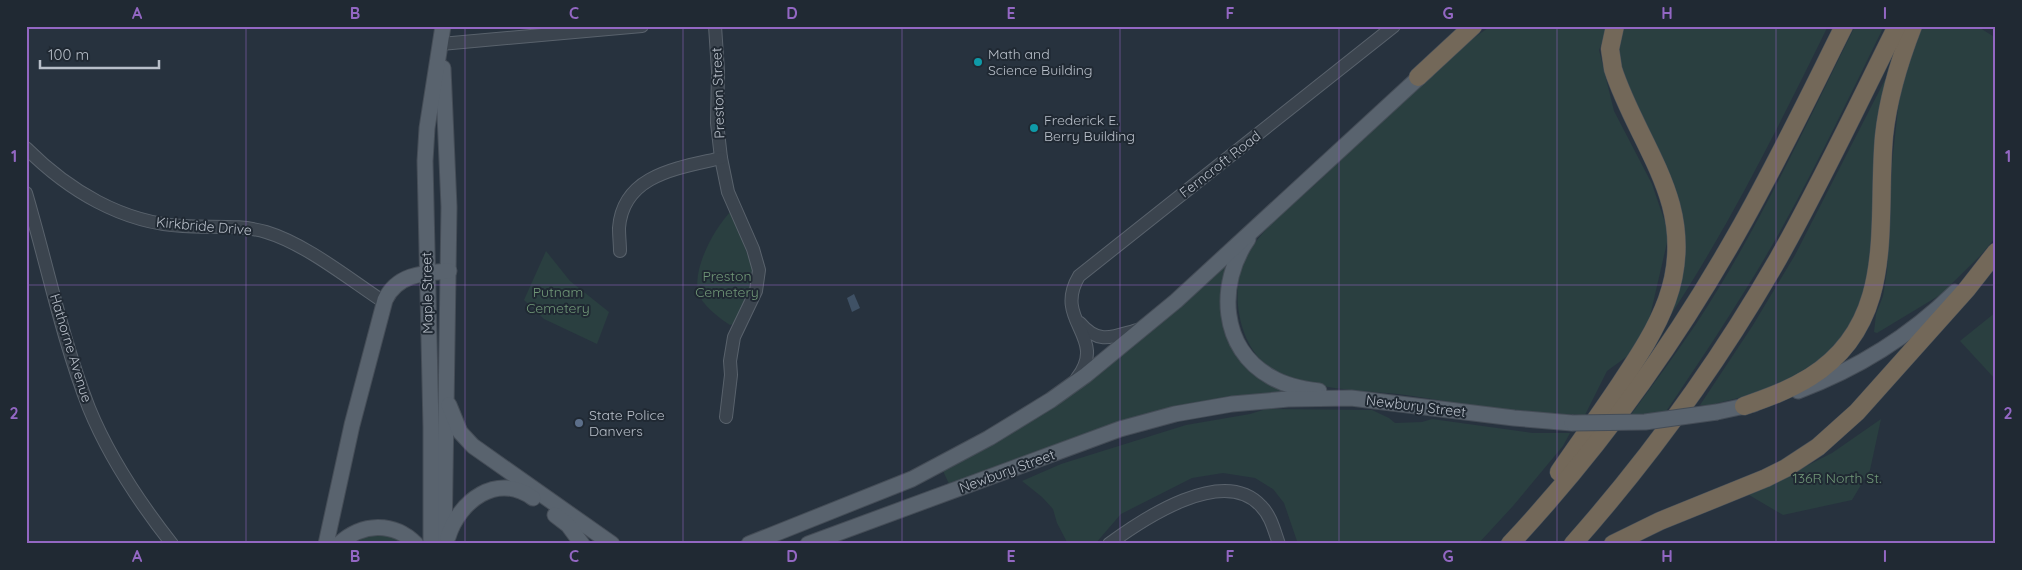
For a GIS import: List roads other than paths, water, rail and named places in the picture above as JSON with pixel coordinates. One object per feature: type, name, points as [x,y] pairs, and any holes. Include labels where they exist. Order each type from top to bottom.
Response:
[{"type":"highway","points":[[1418,77],[1473,26]]},
{"type":"highway","points":[[1511,542],[1650,337],[1667,304],[1674,280],[1677,245],[1671,205],[1661,178],[1616,79],[1610,49],[1615,26]]},
{"type":"highway","points":[[1511,542],[1603,434],[1691,309],[1762,189],[1844,26]]},
{"type":"highway","points":[[1573,544],[1616,493],[1698,386],[1747,310],[1804,211],[1897,26]]},
{"type":"highway","points":[[1744,406],[1786,390],[1820,370],[1847,343],[1868,309],[1876,284],[1879,264],[1883,153],[1887,110],[1891,89],[1913,26]]},
{"type":"highway","points":[[1613,544],[1660,521],[1766,478],[1797,462],[1818,447],[1857,412],[1967,289],[1996,251]]},
{"type":"main road","name":"Maple Street","points":[[431,544],[431,437],[426,273],[425,153],[443,26]]},
{"type":"main road","points":[[749,544],[866,498],[925,472],[998,433],[1070,386],[1143,329],[1271,214],[1418,77],[1483,26]]},
{"type":"main road","name":"Maple Street","points":[[441,44],[449,199],[445,544]]},
{"type":"main road","points":[[1271,214],[1244,245],[1232,274],[1228,292],[1227,311],[1228,320],[1237,344],[1251,363],[1260,371],[1281,382],[1302,388],[1380,400]]},
{"type":"main road","name":"Newbury Street","points":[[808,544],[1107,434],[1162,417],[1232,404],[1274,400],[1336,398],[1380,400],[1514,418],[1572,423],[1645,422],[1717,412],[1744,406],[1814,384],[1849,369],[1880,351],[1906,334],[1941,306],[1996,251]]},
{"type":"main road","points":[[326,544],[352,425],[384,302],[390,291],[401,281],[426,273],[449,271]]},
{"type":"main road","points":[[446,392],[455,423],[460,432],[473,446],[612,544]]},
{"type":"main road","points":[[445,544],[454,522],[469,502],[480,494],[508,488],[519,490],[530,496],[568,525],[582,544]]},
{"type":"main road","points":[[339,544],[357,531],[377,526],[398,531],[416,544]]},
{"type":"street","points":[[441,44],[642,26]]},
{"type":"street","name":"Preston Street","points":[[715,26],[718,71],[717,122],[721,158],[728,192],[753,249],[759,270],[756,291],[734,337],[730,361],[731,375],[726,417]]},
{"type":"street","name":"Ferncroft Road","points":[[1070,386],[1085,366],[1088,356],[1088,349],[1071,302],[1072,291],[1079,276],[1394,26]]},
{"type":"street","name":"Kirkbride Drive","points":[[26,148],[68,184],[114,211],[140,220],[166,225],[229,226],[265,232],[300,248],[384,302]]},
{"type":"street","points":[[620,251],[619,228],[624,206],[637,188],[663,174],[721,158]]},
{"type":"street","name":"Hathorne Avenue","points":[[26,193],[74,364],[90,410],[119,468],[172,544]]},
{"type":"street","points":[[1075,317],[1086,330],[1100,337],[1112,337],[1143,329]]},
{"type":"street","points":[[1109,544],[1139,523],[1197,494],[1223,490],[1244,495],[1260,504],[1270,518],[1279,544]]},
{"type":"water","points":[[854,294],[860,308],[852,312],[847,298]]},
{"type":"place","name":"Math and Science Building","points":[[978,62]]},
{"type":"place","name":"Frederick E. Berry Building","points":[[1034,128]]},
{"type":"place","name":"State Police Danvers","points":[[579,423]]},
{"type":"park label","name":"Preston Cemetery","points":[[727,284]]},
{"type":"park label","name":"Putnam Cemetery","points":[[558,300]]},
{"type":"park label","name":"136R North St.","points":[[1837,478]]}]
